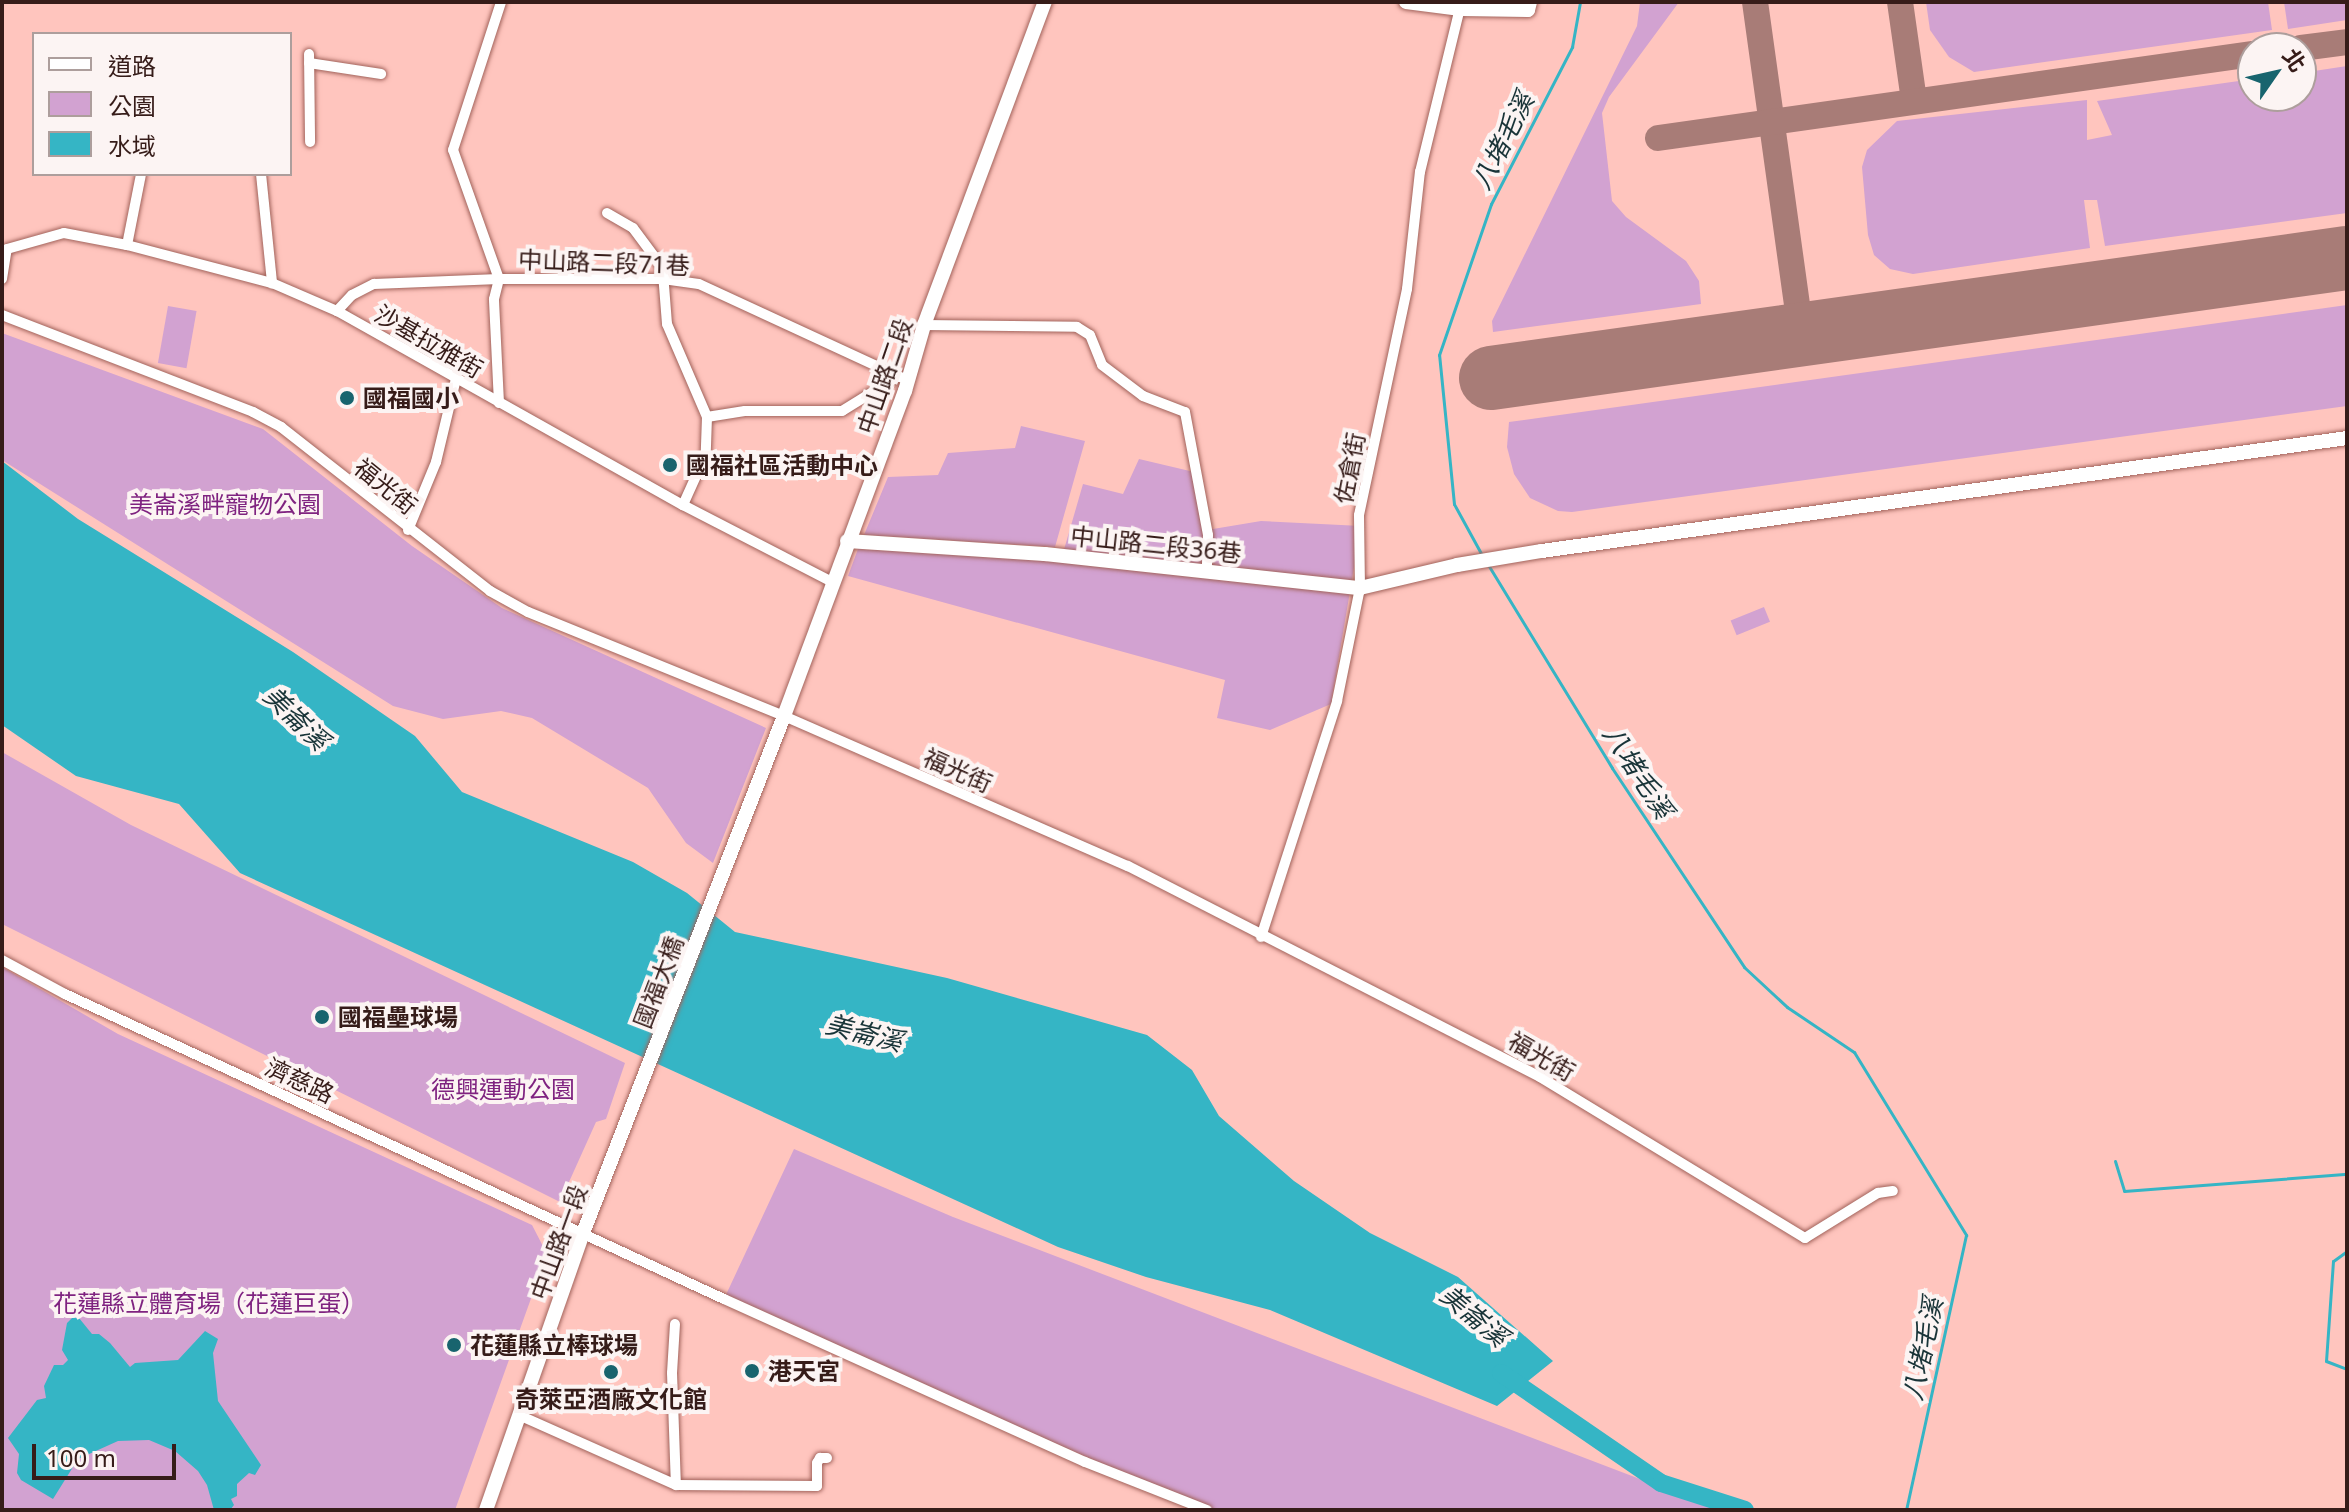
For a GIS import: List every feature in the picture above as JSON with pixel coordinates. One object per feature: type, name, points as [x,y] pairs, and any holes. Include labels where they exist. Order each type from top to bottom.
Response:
[{"type":"street","points":[[499,403],[494,299],[499,279],[453,150],[501,2]]},
{"type":"street","name":"中山路二段","points":[[730,854],[784,716],[902,378],[1045,2]]},
{"type":"street","points":[[1406,2],[1528,10],[1530,2]]},
{"type":"street","name":"佐倉街","points":[[1261,937],[1337,701],[1360,588],[1359,515],[1407,289],[1420,172],[1461,5]]},
{"type":"street","points":[[310,142],[309,58],[381,74]]},
{"type":"street","points":[[127,245],[141,176]]},
{"type":"street","points":[[261,176],[272,283]]},
{"type":"street","points":[[607,213],[620,218],[644,239],[659,263],[667,324],[707,417],[706,454],[683,505]]},
{"type":"street","name":"沙基拉雅街","points":[[2,279],[7,249],[64,233],[127,245],[272,283],[337,311],[683,505],[832,582]]},
{"type":"street","name":"中山路二段71巷","points":[[337,311],[352,295],[374,284],[499,279],[663,279],[699,284],[902,378]]},
{"type":"street","name":"福光街","points":[[2,315],[253,412],[281,427],[408,530],[490,591],[528,612],[784,716],[1128,866],[1261,937],[1377,991],[1540,1077],[1805,1238],[1878,1193],[1893,1191]]},
{"type":"street","points":[[924,325],[1077,327],[1090,335],[1102,365],[1143,396],[1185,412],[1208,535],[1207,572]]},
{"type":"street","points":[[707,417],[745,411],[842,411],[902,378]]},
{"type":"street","points":[[408,530],[436,462],[456,379]]},
{"type":"street","name":"中山路二段36巷","points":[[847,541],[1045,554],[1360,588],[1457,565],[1502,558],[1998,485],[2347,438]]},
{"type":"street","name":"國福大橋","points":[[625,1126],[730,854]]},
{"type":"street","name":"濟慈路","points":[[2,960],[65,994],[1070,1456],[1207,1510]]},
{"type":"street","name":"中山路一段","points":[[486,1510],[583,1233],[625,1126]]},
{"type":"street","points":[[675,1324],[672,1373],[676,1485]]},
{"type":"street","points":[[521,1416],[676,1485],[817,1486],[817,1463],[820,1458],[827,1458]]},
{"type":"green space","points":[[1640,2],[1679,2],[1609,97],[1602,113],[1612,201],[1626,217],[1686,261],[1699,281],[1701,304],[1493,332],[1492,321],[1637,26]]},
{"type":"green space","points":[[1926,2],[2268,2],[2272,30],[2237,32],[2237,35],[1974,72],[1949,57],[1930,30]]},
{"type":"green space","points":[[2284,2],[2347,2],[2347,20],[2288,29]]},
{"type":"green space","points":[[2347,66],[2347,213],[2105,246],[2097,200],[2084,200],[2090,248],[1913,274],[1890,269],[1874,255],[1868,235],[1862,167],[1867,150],[1897,121],[2087,100],[2087,140],[2112,135],[2097,101],[2237,81],[2237,112],[2317,112],[2317,71]]},
{"type":"green space","points":[[2347,305],[2347,406],[1572,512],[1558,511],[1530,498],[1514,474],[1507,447],[1509,422]]},
{"type":"green space","points":[[168,306],[197,311],[186,368],[158,363]]},
{"type":"green space","name":"美崙溪畔寵物公園","points":[[2,333],[263,429],[412,546],[502,608],[766,728],[713,863],[686,843],[648,788],[532,718],[501,711],[443,719],[393,706],[2,460]]},
{"type":"green space","points":[[1021,426],[1085,441],[1055,547],[864,535],[888,477],[938,475],[948,453],[1015,448]]},
{"type":"green space","points":[[1139,459],[1194,472],[1207,530],[1261,521],[1361,526],[1331,704],[1270,730],[1217,718],[1225,680],[848,576],[858,549],[1061,560],[1083,484],[1123,494]]},
{"type":"green space","points":[[1764,607],[1770,622],[1737,635],[1731,620]]},
{"type":"green space","name":"德興運動公園","points":[[2,752],[131,825],[625,1063],[606,1119],[596,1122],[560,1202],[2,924]]},
{"type":"green space","name":"花蓮縣立體育場（花蓮巨蛋）","points":[[2,967],[118,1034],[532,1225],[547,1254],[455,1510],[2,1510]]},
{"type":"green space","points":[[794,1149],[953,1217],[1721,1510],[1208,1510],[724,1299]]},
{"type":"water","points":[[2,461],[78,519],[293,652],[415,736],[462,792],[633,862],[687,893],[735,932],[947,978],[1147,1035],[1192,1070],[1219,1116],[1294,1181],[1370,1233],[1458,1277],[1553,1361],[1497,1406],[1270,1310],[1146,1277],[1058,1247],[240,873],[179,804],[76,776],[2,725]]},
{"type":"water","points":[[73,1317],[79,1318],[92,1334],[99,1334],[110,1343],[130,1367],[135,1363],[178,1360],[205,1331],[218,1339],[213,1353],[218,1401],[261,1465],[255,1475],[249,1473],[237,1484],[237,1496],[231,1499],[234,1505],[230,1510],[214,1510],[207,1485],[198,1471],[175,1451],[149,1440],[118,1441],[78,1459],[53,1499],[21,1480],[17,1473],[19,1454],[8,1438],[37,1400],[46,1398],[44,1386],[54,1365],[63,1365],[68,1360],[62,1350],[67,1323]]},
{"type":"waterway","name":"八堵毛溪","points":[[1483,557],[1454,504],[1439,355],[1491,204],[1572,47],[1580,2]]},
{"type":"waterway","name":"八堵毛溪","points":[[1487,563],[1612,768],[1744,967],[1787,1007],[1854,1052],[1966,1235],[1906,1510]]},
{"type":"waterway","points":[[2115,1161],[2124,1191],[2347,1174]]},
{"type":"waterway","points":[[2347,1251],[2333,1261],[2326,1361],[2347,1369]]},
{"type":"waterway","name":"美崙溪","points":[[1501,1373],[1661,1483],[1745,1510]]},
{"type":"taxiway","points":[[1755,2],[1801,334]]},
{"type":"taxiway","points":[[1900,2],[1914,100]]},
{"type":"taxiway","points":[[2317,46],[2347,42]]},
{"type":"taxiway","points":[[1658,138],[2237,56]]},
{"type":"runway","points":[[1491,378],[2347,258]]},
{"type":"place","name":"國福國小","points":[[347,398]]},
{"type":"place","name":"國福社區活動中心","points":[[670,465]]},
{"type":"place","name":"國福壘球場","points":[[322,1017]]},
{"type":"place","name":"花蓮縣立棒球場","points":[[454,1345]]},
{"type":"place","name":"港天宮","points":[[752,1371]]},
{"type":"place","name":"奇萊亞酒廠文化館","points":[[611,1372]]}]
